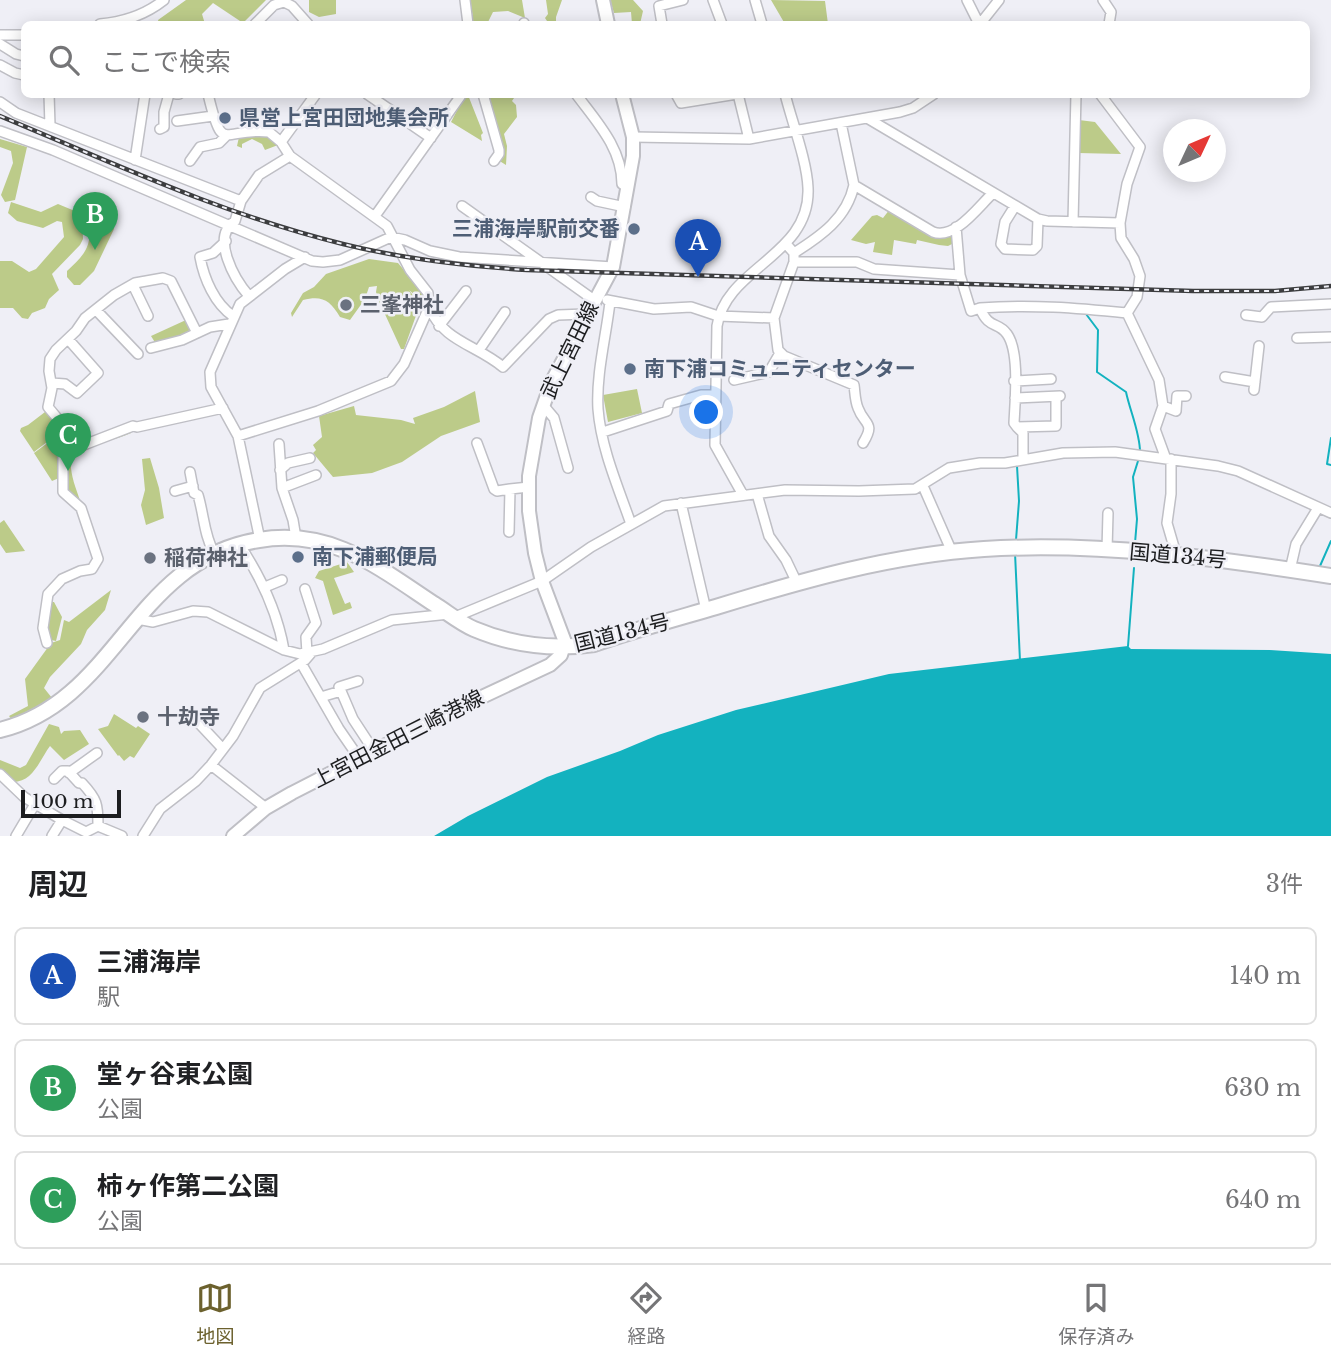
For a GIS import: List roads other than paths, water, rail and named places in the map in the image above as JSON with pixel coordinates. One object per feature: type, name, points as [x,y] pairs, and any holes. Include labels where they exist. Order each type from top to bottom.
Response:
[{"type":"highway","name":"国道134号","points":[[0,730],[26,723],[63,701],[175,578],[215,553],[260,540],[296,538],[323,542],[360,556],[472,628],[513,642],[565,648],[594,644],[855,567],[952,552],[1015,548],[1175,554],[1331,576]]},
{"type":"main road","points":[[603,0],[607,21]]},
{"type":"main road","name":"武上宮田線","points":[[565,648],[563,635],[542,580],[532,534],[529,487],[538,418],[552,381],[612,267],[629,187],[633,137],[623,98]]},
{"type":"main road","name":"上宮田金田三崎港線","points":[[233,836],[266,808],[464,705],[550,665],[565,648]]},
{"type":"street","points":[[118,21],[130,19],[164,0]]},
{"type":"street","points":[[465,0],[468,21]]},
{"type":"street","points":[[662,21],[659,6],[683,0]]},
{"type":"street","points":[[713,0],[721,21]]},
{"type":"street","points":[[755,0],[761,21]]},
{"type":"street","points":[[967,0],[978,21]]},
{"type":"street","points":[[982,21],[999,0]]},
{"type":"street","points":[[261,21],[274,5],[285,2],[305,21]]},
{"type":"street","points":[[1108,2],[1112,17],[1110,21]]},
{"type":"street","points":[[0,35],[21,35]]},
{"type":"street","points":[[0,44],[21,55]]},
{"type":"street","points":[[0,65],[21,75]]},
{"type":"street","points":[[50,98],[50,126]]},
{"type":"street","points":[[135,160],[144,98]]},
{"type":"street","points":[[160,129],[164,127],[168,98]]},
{"type":"street","points":[[209,98],[220,132],[226,136]]},
{"type":"street","points":[[281,142],[313,98]]},
{"type":"street","points":[[373,98],[431,138]]},
{"type":"street","points":[[375,216],[459,98]]},
{"type":"street","points":[[484,98],[499,150],[494,161]]},
{"type":"street","points":[[579,98],[615,150],[622,171],[622,185],[629,187]]},
{"type":"street","points":[[678,98],[681,103],[712,98]]},
{"type":"street","points":[[738,98],[749,139]]},
{"type":"street","points":[[743,495],[715,445],[714,395],[718,316],[732,294],[761,265],[788,245],[804,217],[808,188],[786,98]]},
{"type":"street","points":[[633,137],[656,135],[749,139],[906,111],[927,98]]},
{"type":"street","points":[[1073,222],[1076,98]]},
{"type":"street","points":[[1103,98],[1140,147],[1127,184],[1120,223],[1121,238],[1134,259],[1140,276],[1137,297],[1127,313]]},
{"type":"street","points":[[0,102],[16,113],[241,201]]},
{"type":"street","points":[[177,121],[213,116]]},
{"type":"street","points":[[867,118],[1038,219],[1120,223]]},
{"type":"street","points":[[734,380],[769,372],[780,353],[774,318],[794,258],[823,235],[851,198],[854,185],[841,123]]},
{"type":"street","points":[[0,131],[53,150],[305,257],[323,262],[340,261],[384,239],[394,237],[452,256],[612,267]]},
{"type":"street","points":[[190,161],[200,148],[219,143],[226,136],[264,131],[275,135],[290,156],[387,226],[410,270],[428,293],[429,307],[439,326],[503,367],[549,319],[558,315],[586,314]]},
{"type":"street","points":[[249,296],[229,267],[226,241],[229,225],[235,221],[241,201],[259,175],[290,156]]},
{"type":"street","points":[[854,185],[933,232],[944,233],[956,228],[993,193]]},
{"type":"street","points":[[592,197],[597,201],[625,207]]},
{"type":"street","points":[[463,206],[542,263],[596,297],[654,309],[691,307],[718,316],[774,318]]},
{"type":"street","points":[[1016,206],[1005,222],[1001,244],[1005,249],[1033,250],[1037,246],[1038,219]]},
{"type":"street","points":[[956,228],[960,275],[971,311],[1014,306],[1052,306],[1127,313]]},
{"type":"street","points":[[226,241],[213,253],[200,257],[209,286],[231,320]]},
{"type":"street","points":[[788,245],[794,258]]},
{"type":"street","points":[[260,540],[238,436],[211,387],[210,372],[240,304],[305,257]]},
{"type":"street","points":[[794,258],[857,262],[874,269],[960,275]]},
{"type":"street","points":[[77,431],[72,424],[58,419],[48,407],[52,383],[49,371],[50,359],[56,350],[68,340],[85,318],[114,295],[133,285],[163,278],[171,281],[197,333]]},
{"type":"street","points":[[133,285],[149,315]]},
{"type":"street","points":[[439,326],[449,305],[466,291]]},
{"type":"street","points":[[610,302],[598,395],[603,432],[631,524]]},
{"type":"street","points":[[1246,315],[1262,317],[1271,307],[1331,304]]},
{"type":"street","points":[[238,436],[318,411],[391,381],[404,365],[429,307]]},
{"type":"street","points":[[980,309],[990,325],[1000,328],[1010,338],[1015,361],[1013,423],[1023,433],[1023,459]]},
{"type":"street","points":[[96,310],[138,354]]},
{"type":"street","points":[[479,350],[505,312]]},
{"type":"street","points":[[1127,313],[1159,380],[1163,406],[1155,429],[1168,459],[1171,494],[1167,523],[1175,554]]},
{"type":"street","points":[[151,348],[182,340],[231,320]]},
{"type":"street","points":[[1297,338],[1331,337]]},
{"type":"street","points":[[52,383],[65,384],[77,393],[98,373],[68,340]]},
{"type":"street","points":[[1225,377],[1255,386],[1259,346]]},
{"type":"street","points":[[780,353],[854,385],[858,409],[870,428],[863,443]]},
{"type":"street","points":[[1014,381],[1051,379]]},
{"type":"street","points":[[603,432],[667,411],[668,404],[701,395],[714,395]]},
{"type":"street","points":[[1015,398],[1059,396],[1056,426],[1017,427]]},
{"type":"street","points":[[1163,406],[1176,411],[1177,396],[1186,396]]},
{"type":"street","points":[[543,405],[554,418],[568,468]]},
{"type":"street","points":[[47,643],[43,628],[48,594],[62,579],[92,569],[98,559],[81,508],[63,492],[63,456],[73,447],[133,426],[223,408]]},
{"type":"street","points":[[477,443],[494,489],[497,491],[529,487]]},
{"type":"street","points":[[279,444],[282,488],[296,538]]},
{"type":"street","points":[[138,619],[153,622],[193,611],[208,612],[284,650],[309,653],[392,620],[452,615],[542,580],[652,511],[681,503],[807,490],[904,490],[923,486],[949,468],[1063,453],[1086,452],[1195,461],[1238,471],[1331,513]]},
{"type":"street","points":[[279,470],[288,463],[310,458]]},
{"type":"street","points":[[190,472],[203,513],[207,538],[215,553]]},
{"type":"street","points":[[282,488],[316,475]]},
{"type":"street","points":[[174,491],[193,486]]},
{"type":"street","points":[[923,486],[952,552]]},
{"type":"street","points":[[509,533],[510,489]]},
{"type":"street","points":[[757,494],[769,536],[786,560],[797,583]]},
{"type":"street","points":[[681,503],[706,610]]},
{"type":"street","points":[[1290,570],[1296,544],[1318,508]]},
{"type":"street","points":[[1107,550],[1108,513]]},
{"type":"street","points":[[239,544],[265,587],[280,627],[284,650]]},
{"type":"street","points":[[265,587],[282,580]]},
{"type":"street","points":[[143,836],[160,809],[196,781],[210,766],[233,736],[260,688],[301,663],[309,653],[306,636],[316,623],[311,617],[305,595]]},
{"type":"street","points":[[301,663],[359,758]]},
{"type":"street","points":[[358,681],[339,687],[353,719],[374,751]]},
{"type":"street","points":[[321,697],[341,691]]},
{"type":"street","points":[[197,719],[223,749]]},
{"type":"street","points":[[69,773],[97,753]]},
{"type":"street","points":[[210,766],[266,808]]},
{"type":"street","points":[[54,779],[62,771],[82,783],[98,806],[98,826]]},
{"type":"street","points":[[0,774],[24,797],[62,820],[86,832],[98,826],[122,836]]},
{"type":"street","points":[[16,836],[35,804]]},
{"type":"street","points":[[52,836],[62,820]]},
{"type":"water","points":[[1128,646],[1131,649],[1270,650],[1331,654],[1331,836],[434,836],[547,777],[658,735],[736,710],[889,674]]},
{"type":"waterway","points":[[1086,314],[1098,330],[1097,372],[1126,392],[1140,452]]},
{"type":"waterway","points":[[1331,438],[1327,464],[1331,465]]},
{"type":"waterway","points":[[1135,543],[1137,519],[1133,477],[1138,461]]},
{"type":"waterway","points":[[1016,540],[1019,501],[1017,466]]},
{"type":"waterway","points":[[1320,566],[1331,541]]},
{"type":"waterway","points":[[1015,553],[1020,661]]},
{"type":"waterway","points":[[1128,646],[1134,568]]},
{"type":"railway","points":[[0,116],[169,187],[255,218],[343,244],[434,261],[527,270],[1193,291],[1275,291],[1331,286]]},
{"type":"place","name":"県営上宮田団地集会所","points":[[225,118]]},
{"type":"place","name":"三浦海岸駅前交番","points":[[634,229]]},
{"type":"place","name":"堂ヶ谷東公園","points":[[95,250]]},
{"type":"place","name":"三浦海岸","points":[[698,277]]},
{"type":"place","name":"三峯神社","points":[[346,305]]},
{"type":"place","name":"南下浦コミュニティセンター","points":[[630,369]]},
{"type":"place","name":"柿ヶ作第二公園","points":[[68,471]]},
{"type":"place","name":"南下浦郵便局","points":[[298,557]]},
{"type":"place","name":"稲荷神社","points":[[150,558]]},
{"type":"place","name":"十劫寺","points":[[143,717]]}]
